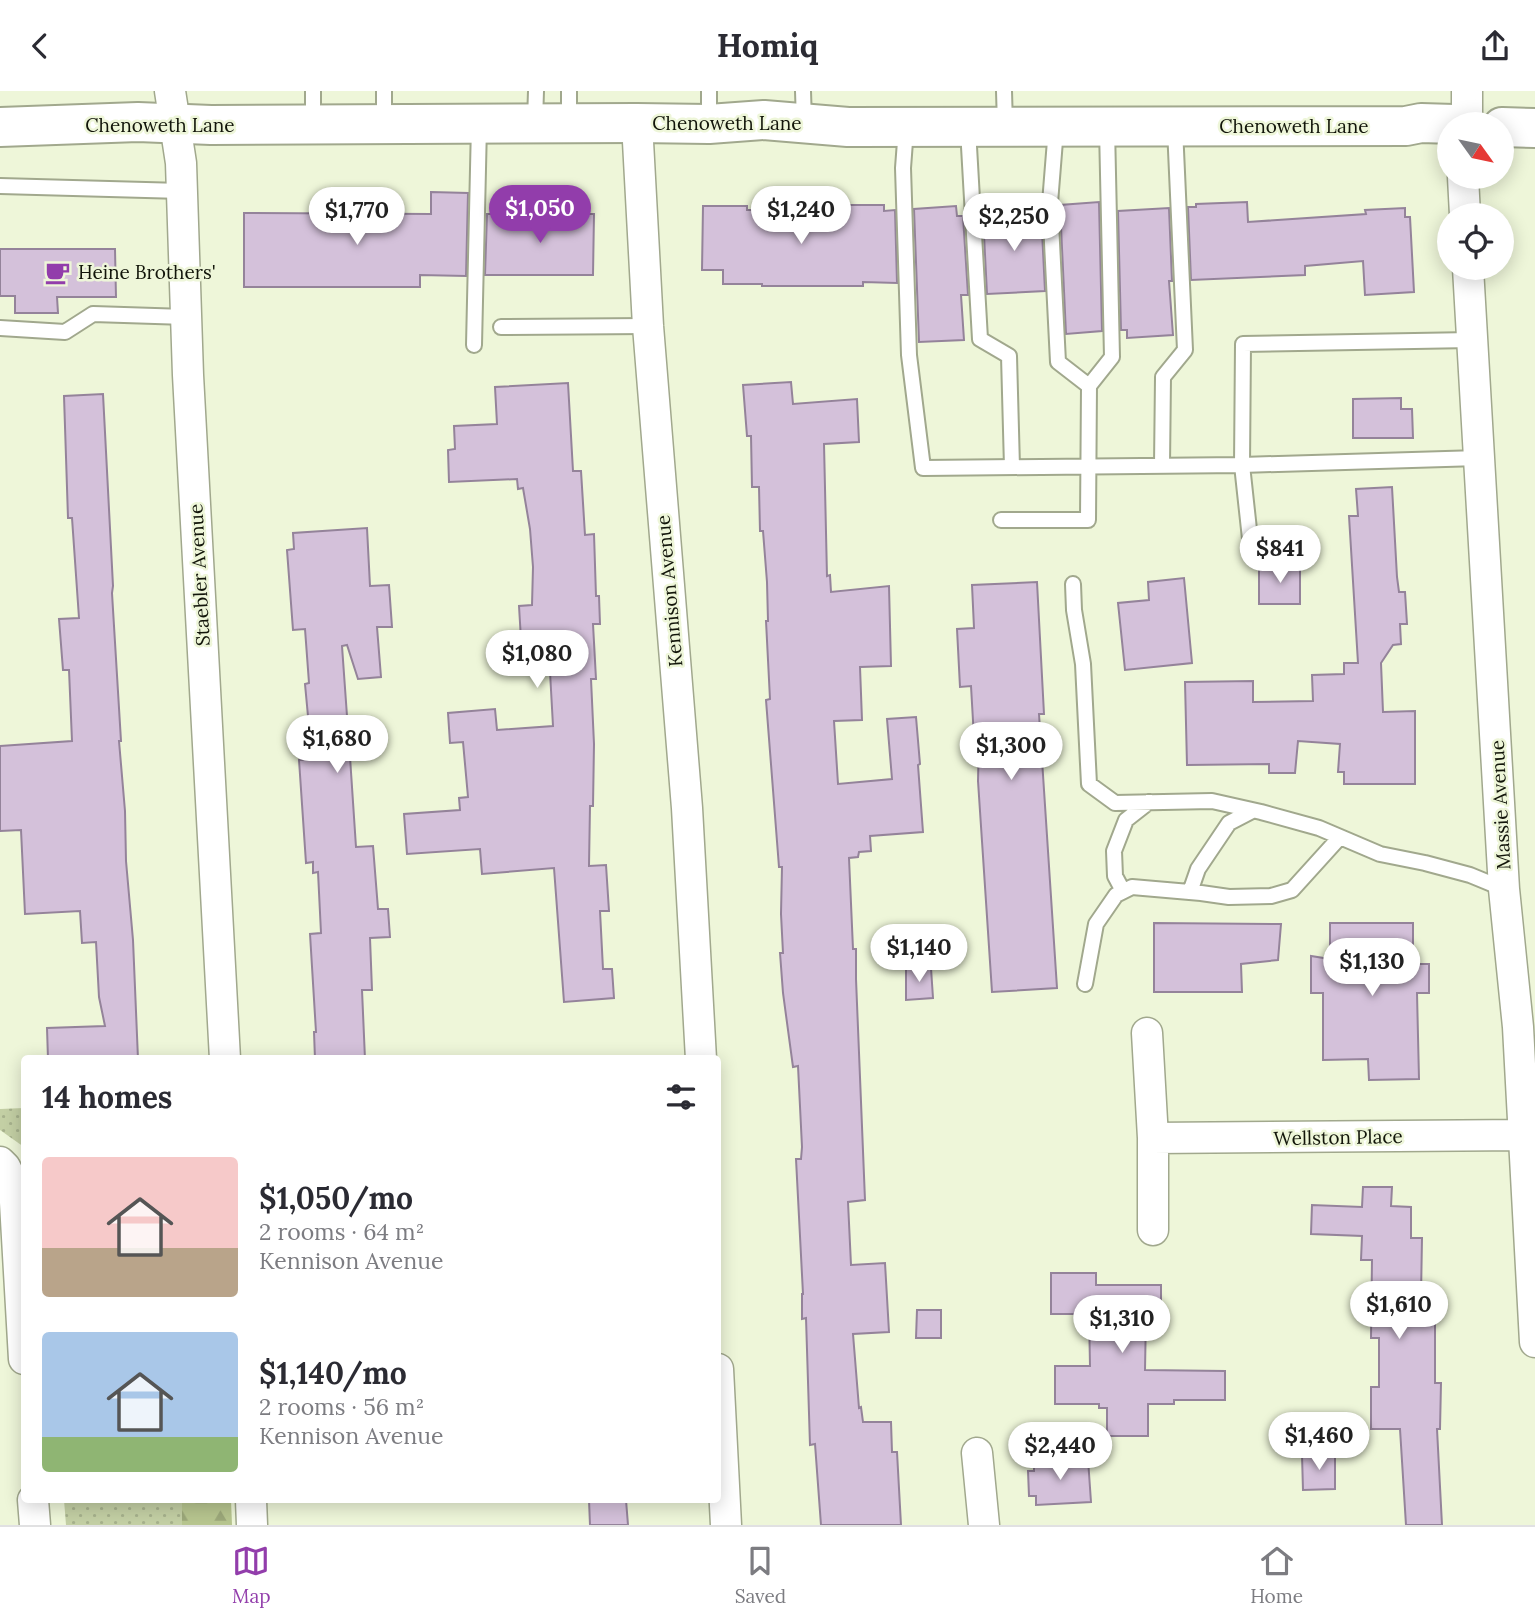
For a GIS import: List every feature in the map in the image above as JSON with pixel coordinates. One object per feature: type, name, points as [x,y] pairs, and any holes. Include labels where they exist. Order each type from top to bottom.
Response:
[{"type":"main road","name":"Chenoweth Lane","points":[[0,127],[138,122],[172,107],[211,125],[313,108],[384,108],[479,124],[552,107],[637,123],[709,107],[764,120],[803,107],[848,127],[906,127],[992,115],[1056,126],[1406,126],[1437,123]]},
{"type":"main road","points":[[1514,127],[1535,128]]},
{"type":"street","points":[[1466,91],[1467,112]]},
{"type":"street","name":"Staebler Avenue","points":[[172,107],[181,163],[188,375],[225,1055]]},
{"type":"street","name":"Kennison Avenue","points":[[637,123],[648,326],[687,808],[701,1055]]},
{"type":"street","name":"Massie Avenue","points":[[1469,280],[1504,889],[1526,1027],[1524,1135],[1535,1342]]},
{"type":"street","points":[[1147,1033],[1153,1138],[1153,1230]]},
{"type":"street","name":"Wellston Place","points":[[1153,1138],[1524,1135]]},
{"type":"street","points":[[0,1162],[14,1185],[21,1307]]},
{"type":"street","points":[[721,1428],[726,1525]]},
{"type":"street","points":[[977,1453],[984,1525]]},
{"type":"street","points":[[33,1503],[35,1525]]},
{"type":"street","points":[[251,1503],[252,1525]]},
{"type":"lane","points":[[992,115],[980,339],[1009,356],[1012,467]]},
{"type":"lane","points":[[474,345],[479,124]]},
{"type":"lane","points":[[1056,126],[1050,203],[1058,362],[1089,386]]},
{"type":"lane","points":[[1001,520],[1088,520],[1089,386],[1112,357],[1107,126]]},
{"type":"lane","points":[[1162,465],[1163,377],[1185,350],[1174,126]]},
{"type":"lane","points":[[906,127],[903,168],[909,355],[923,468],[1242,465],[1479,458]]},
{"type":"lane","points":[[0,186],[182,191]]},
{"type":"lane","points":[[0,328],[65,331],[93,314],[186,317]]},
{"type":"lane","points":[[501,327],[648,326]]},
{"type":"lane","points":[[1251,548],[1242,465],[1243,344],[1472,340]]},
{"type":"lane","points":[[1073,584],[1074,610],[1083,664],[1089,784],[1115,803],[1212,801],[1319,828],[1380,854],[1470,875],[1504,889]]},
{"type":"lane","points":[[1124,891],[1115,876],[1114,851],[1126,820],[1149,802]]},
{"type":"lane","points":[[1190,892],[1198,869],[1229,824],[1252,811]]},
{"type":"lane","points":[[1085,985],[1096,925],[1116,895],[1132,887],[1229,897],[1271,896],[1292,890],[1339,837]]},
{"type":"green space","points":[[21,1108],[21,1145],[0,1130],[0,1109]]},
{"type":"green space","points":[[64,1503],[182,1503],[182,1525],[66,1525]]},
{"type":"green space","points":[[182,1503],[231,1503],[232,1525],[182,1525]]},
{"type":"building","points":[[431,192],[468,193],[466,276],[420,275],[420,287],[244,287],[244,213],[431,214]]},
{"type":"building","points":[[1099,202],[1102,331],[1066,334],[1060,205]]},
{"type":"building","points":[[1247,202],[1248,222],[1366,214],[1365,210],[1405,208],[1405,217],[1410,217],[1414,292],[1365,295],[1363,261],[1305,266],[1305,275],[1191,280],[1188,207],[1196,207],[1196,204]]},
{"type":"building","points":[[840,205],[884,205],[884,211],[895,210],[897,283],[863,282],[863,286],[723,284],[723,270],[702,270],[703,206],[747,206],[747,210],[840,210]]},
{"type":"building","points":[[956,206],[957,216],[963,216],[968,295],[961,295],[964,340],[919,342],[914,209]]},
{"type":"building","points":[[1169,208],[1172,281],[1169,281],[1173,335],[1127,338],[1127,330],[1121,330],[1118,211]]},
{"type":"building","points":[[1041,211],[1045,291],[987,294],[983,215]]},
{"type":"building","points":[[487,214],[594,214],[593,275],[485,275]]},
{"type":"building","name":"Heine Brothers'","points":[[0,249],[115,249],[116,297],[57,297],[58,313],[15,313],[15,296],[0,296]]},
{"type":"building","points":[[791,382],[793,404],[857,399],[859,442],[824,444],[827,576],[830,575],[831,592],[889,586],[891,666],[860,667],[862,720],[834,721],[838,784],[892,779],[887,719],[916,717],[923,832],[870,836],[871,851],[859,852],[858,857],[849,858],[853,949],[856,949],[865,1200],[848,1202],[851,1265],[885,1263],[889,1332],[853,1334],[859,1408],[861,1407],[863,1422],[891,1422],[892,1452],[897,1452],[901,1525],[821,1525],[815,1444],[810,1445],[806,1318],[802,1319],[796,1159],[801,1159],[802,1147],[798,1066],[793,1067],[783,993],[780,953],[783,953],[782,867],[779,867],[766,700],[770,699],[767,582],[763,531],[760,531],[759,487],[752,487],[751,436],[747,436],[743,385]]},
{"type":"building","points":[[568,383],[573,471],[581,471],[585,535],[594,534],[596,596],[599,596],[600,624],[593,624],[596,679],[591,679],[594,744],[589,866],[606,865],[609,911],[600,911],[603,969],[612,969],[614,998],[564,1002],[554,868],[482,874],[480,849],[407,854],[404,814],[460,810],[459,798],[468,797],[463,742],[450,743],[448,713],[495,709],[497,730],[553,726],[549,654],[522,656],[519,606],[532,605],[533,567],[523,488],[518,489],[517,479],[449,482],[448,450],[455,449],[454,426],[497,424],[495,387]]},
{"type":"building","points":[[103,394],[119,741],[138,1055],[48,1055],[47,1028],[105,1026],[99,997],[96,942],[82,943],[80,911],[25,914],[21,830],[0,831],[0,746],[72,741],[69,670],[63,670],[59,619],[79,618],[72,518],[68,518],[64,396]]},
{"type":"building","points":[[1401,398],[1401,409],[1412,409],[1413,438],[1353,438],[1353,399]]},
{"type":"building","points":[[1392,487],[1397,577],[1399,592],[1405,592],[1407,624],[1400,624],[1401,644],[1393,645],[1381,663],[1383,712],[1415,711],[1415,784],[1344,784],[1344,772],[1338,772],[1340,744],[1298,741],[1295,773],[1269,773],[1269,764],[1187,765],[1185,682],[1253,681],[1253,702],[1313,701],[1312,675],[1344,674],[1344,663],[1358,663],[1349,516],[1358,516],[1356,489]]},
{"type":"building","points":[[367,528],[370,586],[389,585],[392,627],[377,627],[381,677],[358,679],[347,645],[342,646],[348,730],[347,757],[350,757],[356,847],[373,846],[378,909],[388,909],[390,937],[370,938],[372,990],[362,990],[365,1055],[315,1055],[310,934],[321,933],[318,872],[313,873],[313,862],[306,863],[299,760],[312,759],[305,684],[309,683],[305,629],[293,630],[287,550],[294,549],[293,533]]},
{"type":"building","points":[[1259,566],[1300,566],[1300,604],[1259,604]]},
{"type":"building","points":[[1184,578],[1192,663],[1125,670],[1118,603],[1149,600],[1148,582]]},
{"type":"building","points":[[1037,582],[1044,714],[1039,714],[1057,988],[992,992],[978,781],[979,738],[974,738],[971,686],[960,687],[957,629],[974,628],[972,585]]},
{"type":"building","points":[[1154,923],[1281,924],[1278,960],[1241,964],[1242,992],[1154,992]]},
{"type":"building","points":[[1330,923],[1413,923],[1413,964],[1429,964],[1429,993],[1417,993],[1419,1079],[1369,1080],[1368,1059],[1323,1060],[1323,993],[1311,993],[1311,956],[1330,959]]},
{"type":"building","points":[[931,968],[933,998],[906,1000],[906,969]]},
{"type":"building","points":[[1363,1187],[1392,1187],[1391,1206],[1411,1207],[1411,1238],[1422,1238],[1421,1296],[1426,1296],[1426,1300],[1435,1300],[1435,1383],[1441,1383],[1440,1429],[1437,1429],[1442,1525],[1406,1525],[1400,1429],[1371,1429],[1371,1387],[1379,1387],[1379,1338],[1371,1338],[1372,1260],[1361,1260],[1362,1236],[1311,1234],[1312,1205],[1362,1207]]},
{"type":"building","points":[[1051,1273],[1096,1273],[1096,1285],[1161,1285],[1161,1315],[1146,1315],[1145,1370],[1225,1371],[1225,1400],[1174,1400],[1174,1404],[1148,1404],[1148,1436],[1107,1436],[1107,1408],[1099,1408],[1099,1404],[1055,1404],[1055,1366],[1090,1366],[1089,1314],[1051,1314]]},
{"type":"building","points":[[917,1310],[941,1310],[941,1338],[916,1338]]},
{"type":"building","points":[[1335,1454],[1335,1489],[1303,1490],[1302,1455]]},
{"type":"building","points":[[1088,1459],[1091,1502],[1036,1505],[1036,1496],[1029,1496],[1028,1471],[1034,1471],[1034,1462]]},
{"type":"building","points":[[589,1503],[626,1503],[628,1525],[590,1525]]},
{"type":"place","name":"Heine Brothers'","points":[[58,272]]}]
